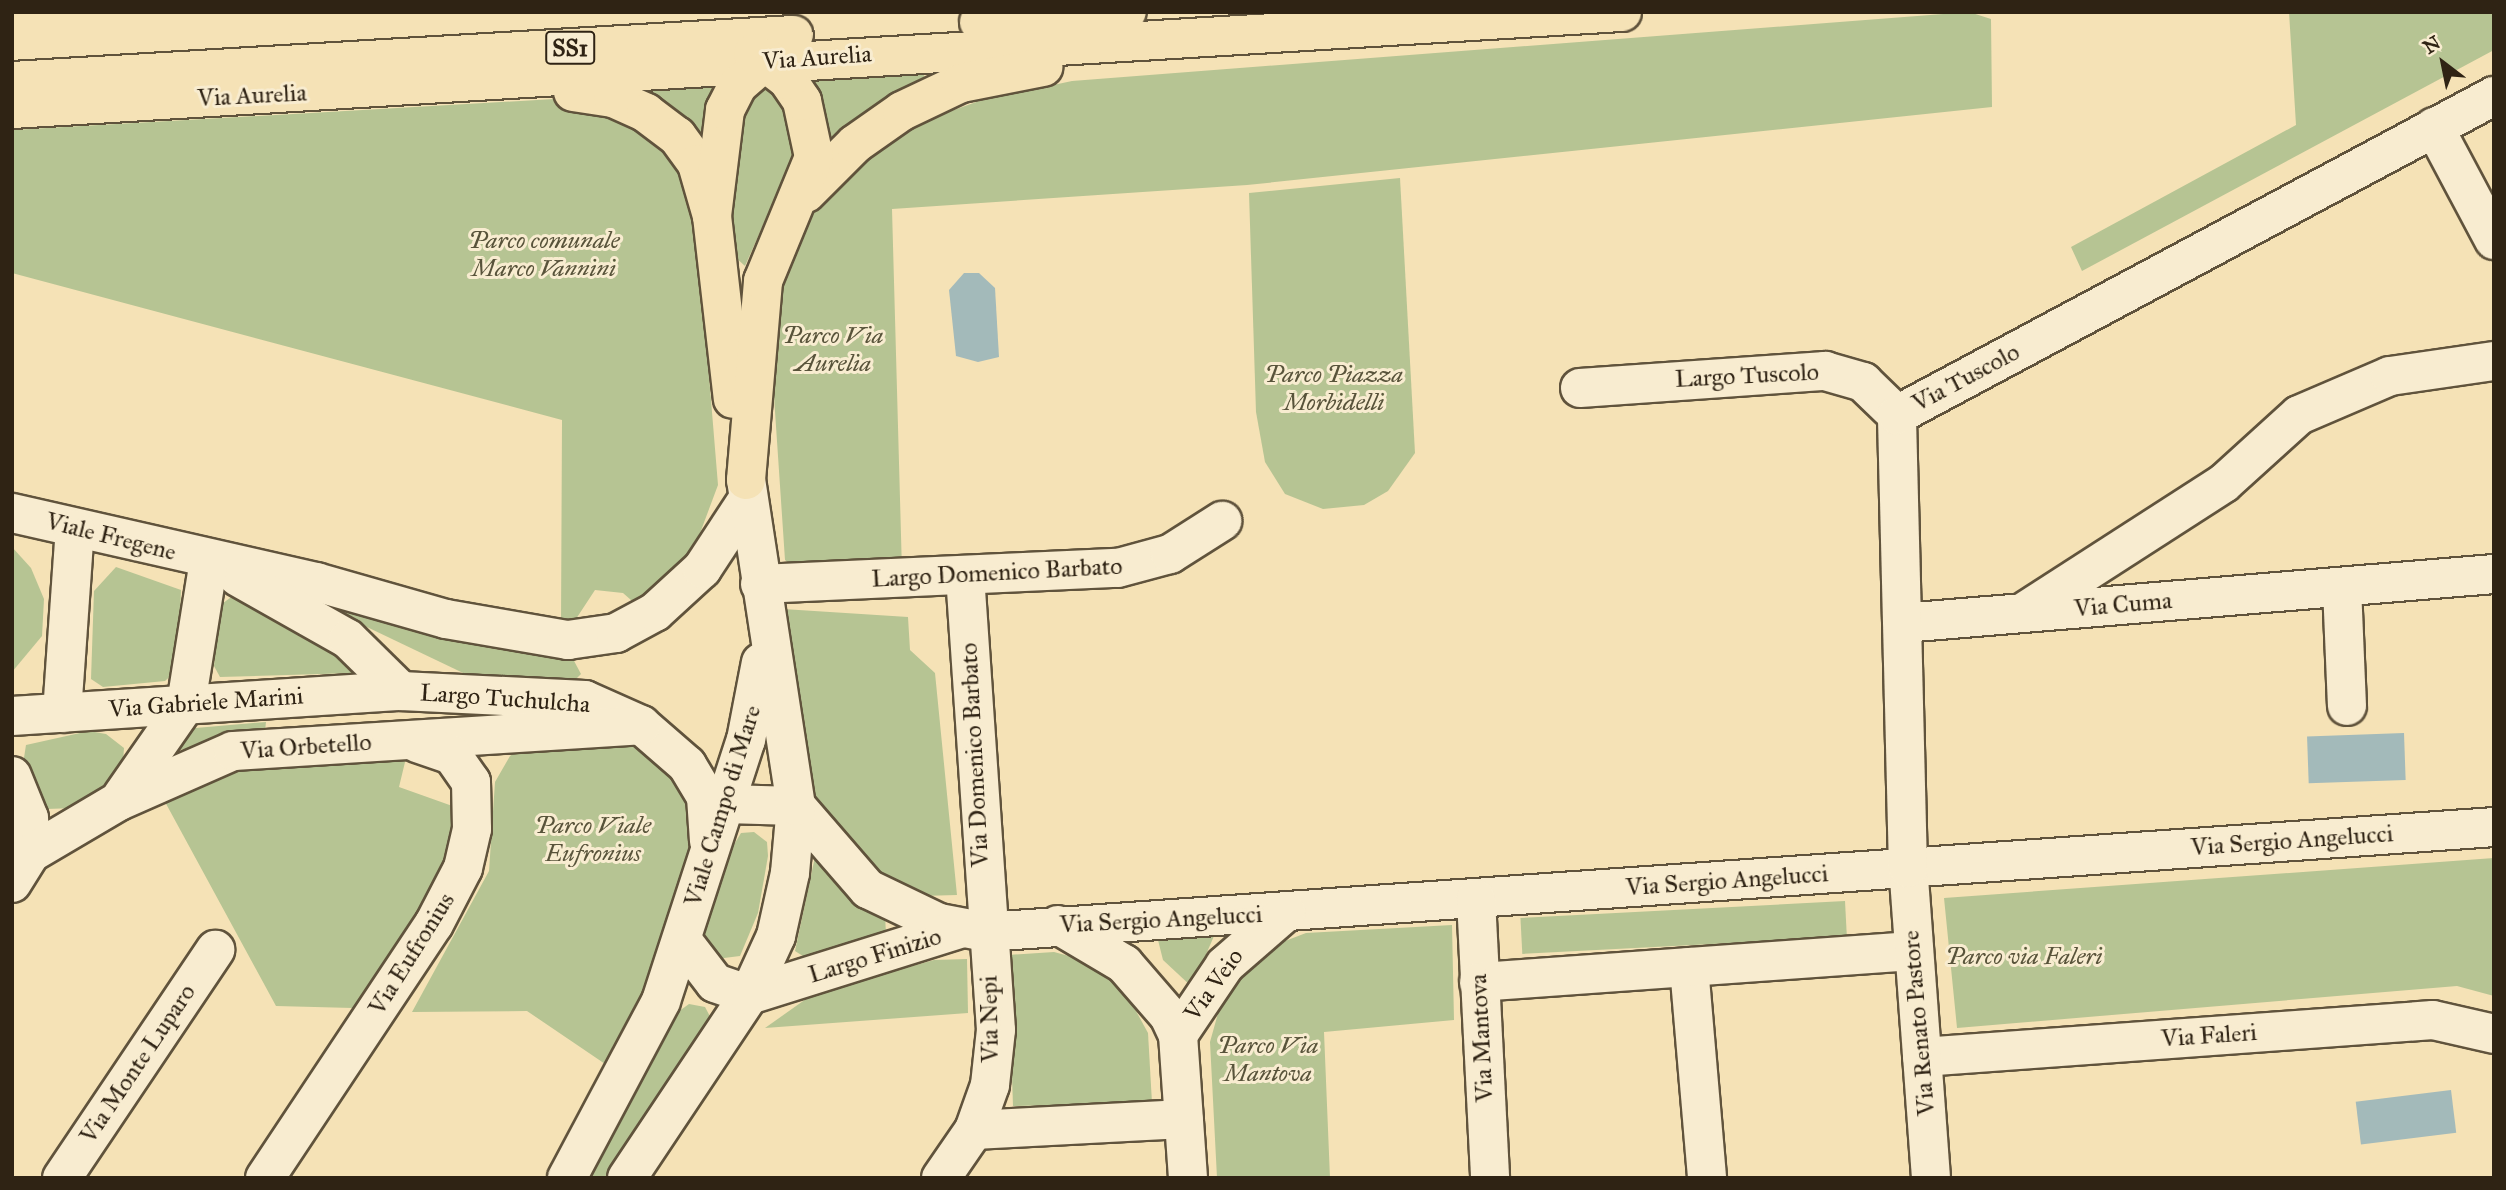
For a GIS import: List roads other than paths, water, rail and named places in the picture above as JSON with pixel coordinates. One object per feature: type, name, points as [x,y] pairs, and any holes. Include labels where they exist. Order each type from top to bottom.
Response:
[{"type":"main road","name":"Via Aurelia","points":[[12,81],[192,67],[1127,12]]},
{"type":"main road","points":[[192,67],[330,75],[722,51],[766,59],[840,46],[1324,12]]},
{"type":"main road","name":"Via Aurelia","points":[[12,108],[699,72],[766,59],[1283,33],[1622,12]]},
{"type":"main road","points":[[802,197],[881,124],[961,83],[1017,70],[1222,47],[1283,33]]},
{"type":"main road","points":[[746,491],[762,281],[802,197],[814,157],[813,134],[797,93],[766,59]]},
{"type":"main road","points":[[712,216],[721,120],[738,85],[766,59]]},
{"type":"main road","points":[[351,90],[443,87],[613,98],[683,142],[700,171],[712,216],[746,491]]},
{"type":"street","name":"Via Tuscolo","points":[[1908,868],[1898,415],[2494,96]]},
{"type":"street","name":"Via Tuscolo","points":[[2434,127],[2494,122]]},
{"type":"street","points":[[2434,127],[2494,240]]},
{"type":"street","points":[[2022,613],[2216,489],[2299,415],[2390,376],[2494,361]]},
{"type":"street","name":"Largo Tuscolo","points":[[1580,388],[1825,371],[1863,382],[1898,415]]},
{"type":"street","points":[[119,801],[186,704],[209,562],[316,582],[459,622],[583,640],[627,628],[668,603],[720,547],[746,491]]},
{"type":"street","name":"Viale Campo di Mare","points":[[627,1178],[749,995],[785,903],[796,806],[764,628],[746,491]]},
{"type":"street","name":"Viale Fregene","points":[[12,513],[209,562]]},
{"type":"street","name":"Largo Domenico Barbato","points":[[760,583],[965,578],[1132,566],[1170,554],[1222,521]]},
{"type":"street","points":[[62,713],[75,529]]},
{"type":"street","name":"Largo Tuchulcha","points":[[209,562],[348,639],[401,691],[585,700],[641,725],[671,747],[701,784],[709,810],[708,853]]},
{"type":"street","name":"Via Cuma","points":[[1903,623],[2494,574]]},
{"type":"street","name":"Via Domenico Barbato","points":[[965,578],[973,931]]},
{"type":"street","points":[[2342,587],[2347,706]]},
{"type":"street","name":"Viale Campo di Mare","points":[[568,1178],[636,1056],[682,940],[751,718],[764,628]]},
{"type":"street","name":"Via Gabriele Marini","points":[[12,716],[401,691]]},
{"type":"street","name":"Via Orbetello","points":[[22,868],[119,801],[233,751],[641,725]]},
{"type":"street","name":"Via Eufronius","points":[[265,1178],[435,924],[463,868],[473,811],[467,770],[443,749],[409,741]]},
{"type":"street","points":[[12,776],[29,818],[22,868]]},
{"type":"street","points":[[725,804],[796,806]]},
{"type":"street","name":"Largo Finizio","points":[[796,806],[868,889],[973,931]]},
{"type":"street","name":"Via Sergio Angelucci","points":[[973,931],[1286,912],[2494,827]]},
{"type":"street","name":"Via Renato Pastore","points":[[1908,868],[1911,951],[1931,1178]]},
{"type":"street","name":"Via Mantova","points":[[1476,899],[1490,1178]]},
{"type":"street","name":"Via Veio","points":[[1178,1035],[1231,958],[1286,912]]},
{"type":"street","name":"Via Veio","points":[[1058,925],[1124,964],[1178,1035],[1188,1178]]},
{"type":"street","name":"Largo Finizio","points":[[749,995],[973,931]]},
{"type":"street","name":"Via Nepi","points":[[941,1178],[974,1130],[990,1085],[996,1030],[973,931]]},
{"type":"street","name":"Viale Campo di Mare","points":[[682,940],[715,983],[749,995]]},
{"type":"street","name":"Via Monte Luparo","points":[[62,1178],[215,950]]},
{"type":"street","points":[[1479,982],[1911,951]]},
{"type":"street","points":[[1689,967],[1707,1178]]},
{"type":"street","name":"Via Faleri","points":[[1922,1057],[2433,1020],[2494,1034]]},
{"type":"street","points":[[974,1130],[1184,1119]]},
{"type":"water","points":[[964,273],[979,273],[995,288],[999,357],[978,362],[956,356],[949,290]]},
{"type":"water","points":[[2404,733],[2406,780],[2309,783],[2307,736]]},
{"type":"water","points":[[2451,1090],[2456,1133],[2361,1144],[2356,1102]]},
{"type":"park label","name":"Parco comunale Marco Vannini","points":[[544,255]]},
{"type":"park label","name":"Parco Via Aurelia","points":[[833,350]]},
{"type":"park label","name":"Parco Piazza Morbidelli","points":[[1334,389]]},
{"type":"park label","name":"Parco Viale Eufronius","points":[[593,840]]},
{"type":"park label","name":"Parco via Faleri","points":[[2024,957]]},
{"type":"park label","name":"Parco Via Mantova","points":[[1268,1060]]}]
